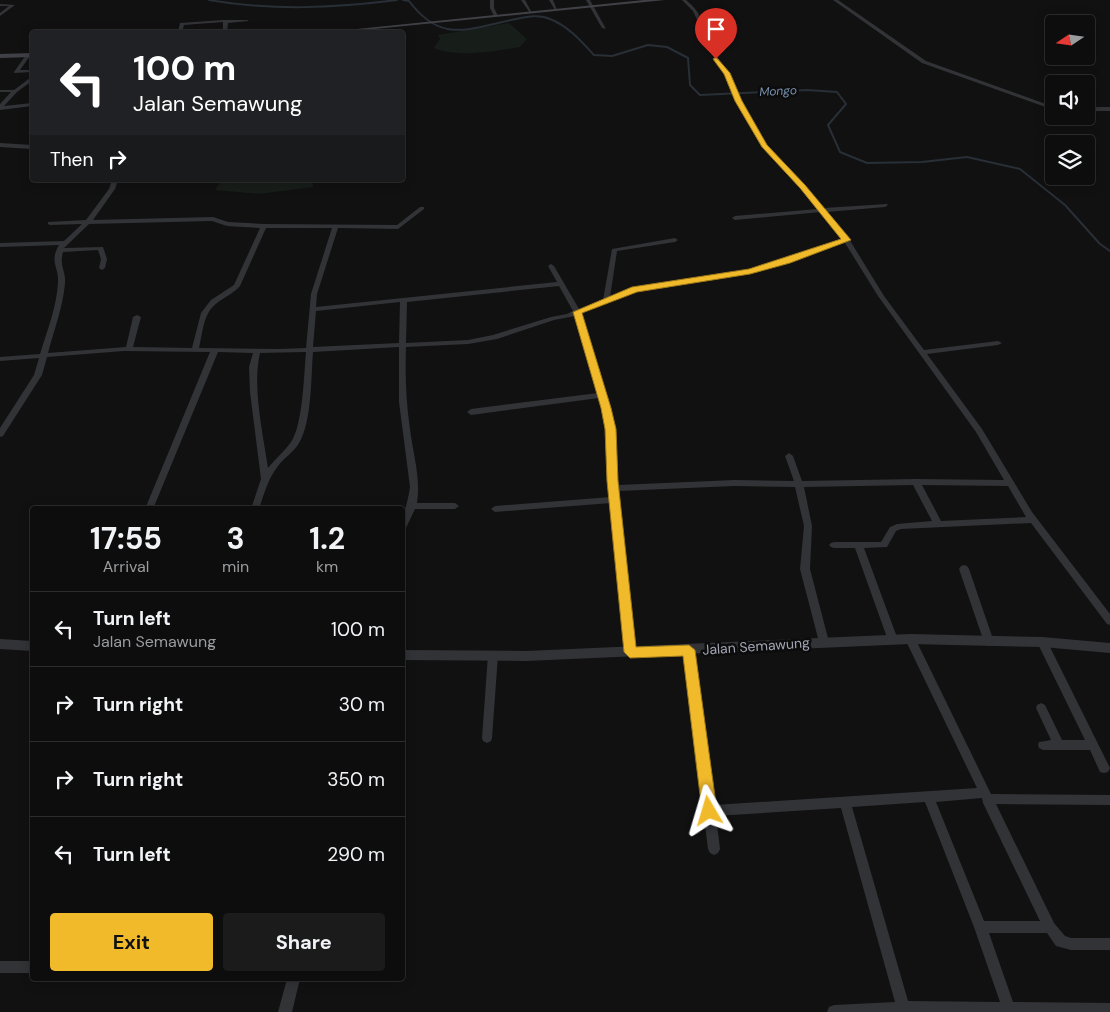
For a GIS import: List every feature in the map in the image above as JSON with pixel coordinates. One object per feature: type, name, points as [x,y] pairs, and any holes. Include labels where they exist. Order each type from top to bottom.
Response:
[{"type":"main road","points":[[354,30],[531,12],[590,3],[662,0]]},
{"type":"main road","points":[[0,56],[30,55]]},
{"type":"street","points":[[492,0],[492,8],[496,15]]},
{"type":"street","points":[[523,0],[531,12]]},
{"type":"street","points":[[551,0],[556,9]]},
{"type":"street","points":[[684,0],[695,11],[700,22],[700,35],[727,73],[739,101],[764,146],[821,209],[846,240],[881,296],[923,352],[953,398],[979,431],[1033,520],[1110,621]]},
{"type":"street","points":[[835,0],[924,62],[1045,106]]},
{"type":"street","points":[[590,3],[604,28]]},
{"type":"street","points":[[0,5],[13,5],[0,15]]},
{"type":"street","points":[[181,30],[184,24],[247,21]]},
{"type":"street","points":[[226,22],[226,30]]},
{"type":"street","points":[[30,55],[16,72],[30,71]]},
{"type":"street","points":[[0,107],[15,90],[30,82]]},
{"type":"street","points":[[0,92],[15,90]]},
{"type":"street","points":[[0,107],[30,105]]},
{"type":"street","points":[[1095,109],[1110,109]]},
{"type":"street","points":[[0,145],[30,147]]},
{"type":"street","points":[[0,434],[38,375],[62,280],[57,267],[60,250],[65,242],[87,224],[112,189],[114,182]]},
{"type":"street","points":[[735,218],[821,209],[885,205]]},
{"type":"street","points":[[50,223],[87,224],[213,219],[227,224],[264,226],[335,228],[398,226],[422,208]]},
{"type":"street","points":[[196,349],[206,309],[237,286],[264,226]]},
{"type":"street","points":[[256,506],[265,479],[276,463],[296,443],[300,431],[306,404],[314,294],[335,228]]},
{"type":"street","points":[[606,302],[614,250],[675,240]]},
{"type":"street","points":[[0,359],[44,354],[130,349],[309,350],[468,342],[494,337],[577,312],[645,287],[750,272],[787,262],[846,240]]},
{"type":"street","points":[[0,245],[65,242]]},
{"type":"street","points":[[60,250],[101,248],[104,259],[102,268]]},
{"type":"street","points":[[552,266],[577,312],[602,395],[610,429],[630,652]]},
{"type":"street","points":[[314,309],[562,284]]},
{"type":"street","points":[[404,300],[404,416],[410,448],[414,488],[413,506],[410,518],[405,524]]},
{"type":"street","points":[[130,349],[137,316]]},
{"type":"street","points":[[923,352],[998,343]]},
{"type":"street","points":[[150,506],[215,350]]},
{"type":"street","points":[[257,350],[254,366],[254,392],[265,479]]},
{"type":"street","points":[[471,412],[602,395]]},
{"type":"street","points":[[789,456],[799,484],[808,526],[805,569],[824,642]]},
{"type":"street","points":[[916,482],[938,524]]},
{"type":"street","points":[[614,488],[734,484],[1010,483]]},
{"type":"street","points":[[495,509],[615,500]]},
{"type":"street","points":[[413,506],[455,506]]},
{"type":"street","points":[[834,545],[884,545],[893,530],[900,526],[1033,520]]},
{"type":"street","points":[[858,545],[893,640]]},
{"type":"street","points":[[964,569],[989,642]]},
{"type":"street","points":[[910,639],[1050,927],[1061,941],[1070,944],[1110,944]]},
{"type":"street","name":"Jalan Semawung","points":[[405,655],[630,652],[910,639],[1042,642],[1110,648]]},
{"type":"street","points":[[1042,642],[1104,768]]},
{"type":"street","points":[[0,644],[30,646]]},
{"type":"street","points":[[689,650],[714,849]]},
{"type":"street","points":[[487,738],[493,655]]},
{"type":"street","points":[[1041,708],[1059,745]]},
{"type":"street","points":[[1043,745],[1091,744]]},
{"type":"street","points":[[928,796],[980,927],[1010,1011]]},
{"type":"street","points":[[709,811],[928,796],[1110,800]]},
{"type":"street","points":[[845,802],[903,1008]]},
{"type":"street","points":[[980,927],[1050,927]]},
{"type":"street","points":[[0,967],[30,967]]},
{"type":"street","points":[[285,1012],[293,981]]},
{"type":"street","points":[[834,1012],[903,1008],[1010,1011],[1110,1010]]},
{"type":"shaded area","points":[[509,23],[527,39],[520,47],[488,52],[465,53],[453,53],[434,48],[440,39],[438,35]]},
{"type":"shaded area","points":[[221,182],[312,182],[313,187],[259,194],[215,190]]},
{"type":"waterway","name":"Mongo","points":[[209,0],[280,7],[350,5],[397,0]]},
{"type":"waterway","name":"Mongo","points":[[403,0],[409,1],[421,15],[433,24],[457,30],[528,17],[546,17],[568,30],[594,55],[612,56],[648,45],[667,47],[688,58],[690,85],[700,95],[807,90],[837,92],[846,104],[828,125],[840,152],[867,163],[922,162],[967,157],[1020,169],[1065,205],[1100,244],[1110,251]]},
{"type":"route","points":[[709,811],[689,650],[630,652],[624,574],[613,481],[610,429],[606,408],[577,312],[636,289],[750,272],[787,262],[846,240],[802,186],[764,146],[739,101],[727,73],[716,59]]}]
